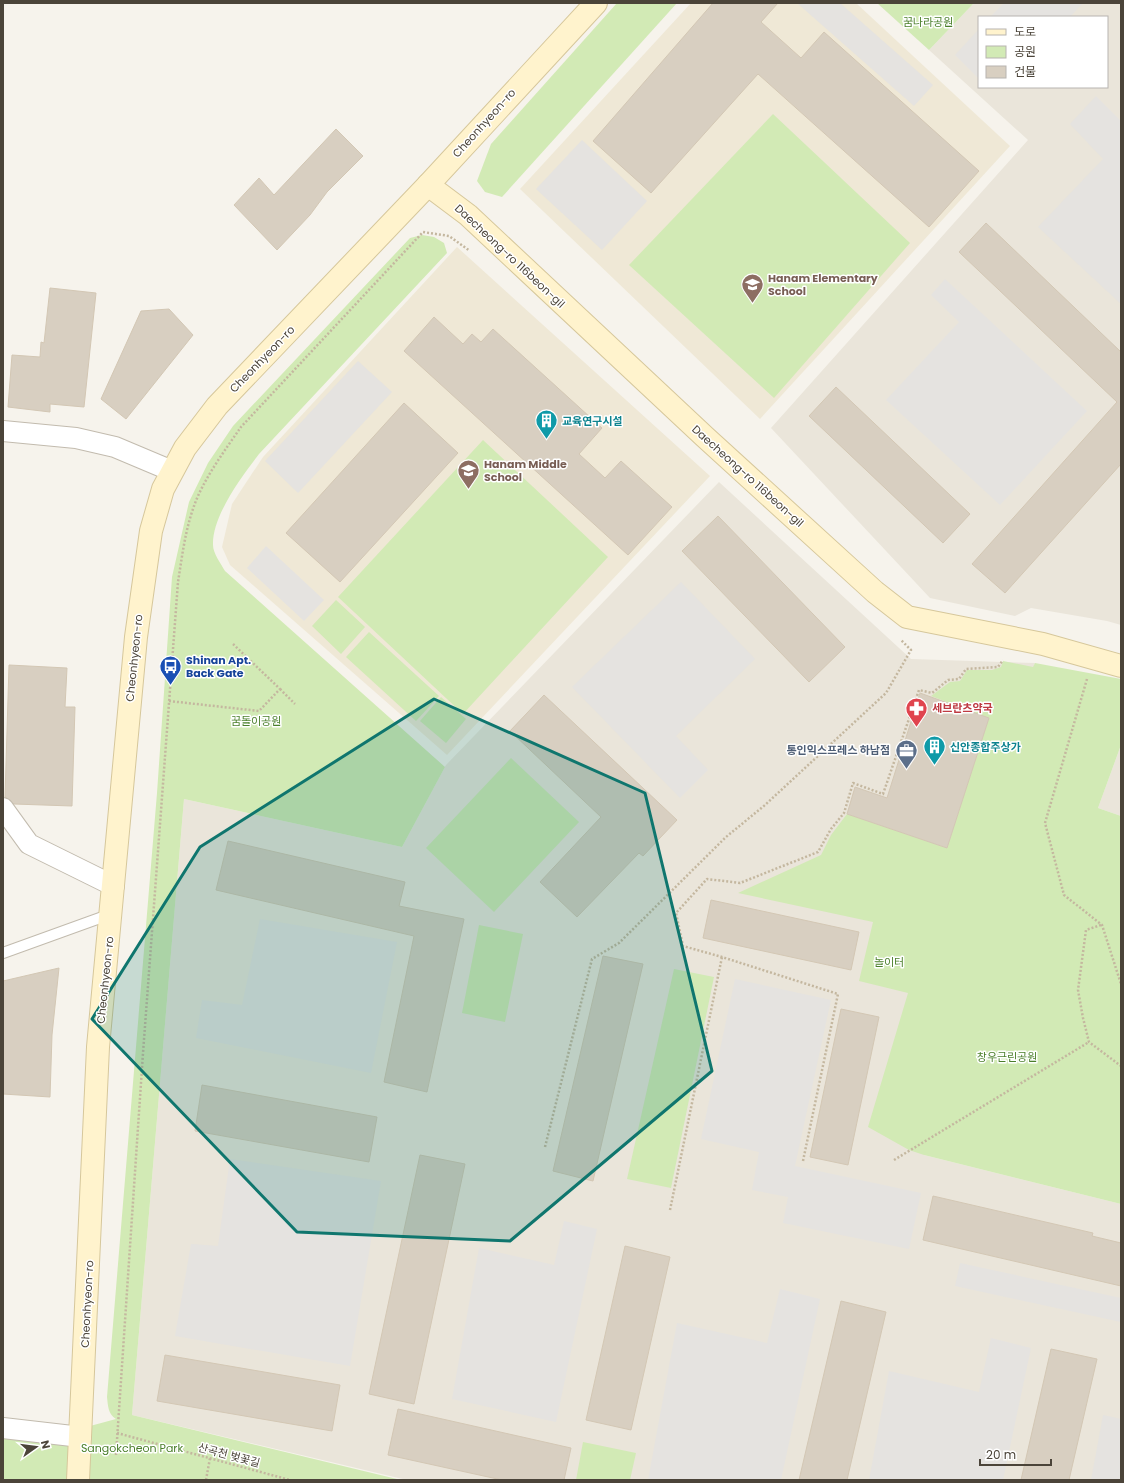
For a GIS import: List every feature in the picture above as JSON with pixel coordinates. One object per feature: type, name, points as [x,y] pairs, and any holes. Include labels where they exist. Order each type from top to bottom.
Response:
[{"type":"main road","name":"Cheonhyeon-ro","points":[[78,1480],[98,1047],[135,645],[151,531],[162,489],[185,448],[217,406],[428,185],[596,3]]},
{"type":"main road","name":"Daecheong-ro 116beon-gil","points":[[428,185],[468,215],[502,249],[711,442],[875,592],[907,617],[1043,644],[1121,666]]},
{"type":"street","points":[[3,431],[76,438],[115,447],[172,471]]},
{"type":"street","points":[[3,808],[29,844],[114,886]]},
{"type":"street","points":[[3,1428],[81,1437]]},
{"type":"lane","points":[[3,954],[111,914]]},
{"type":"path","points":[[116,1455],[178,582],[186,535],[194,505],[218,461],[247,421],[423,232],[449,236],[476,255]]},
{"type":"path","points":[[545,1147],[592,959],[619,943],[726,836],[765,805],[886,693],[912,650],[897,636]]},
{"type":"path","points":[[233,644],[295,704]]},
{"type":"path","points":[[1094,658],[1045,823],[1064,895],[1102,924],[1121,984]]},
{"type":"path","points":[[803,1161],[838,994],[683,946],[676,913],[707,879],[740,883],[818,852],[830,829],[844,813],[852,783],[883,794],[919,690],[932,693],[948,680],[959,679],[966,669],[998,667],[1003,660],[1008,660]]},
{"type":"path","points":[[169,701],[259,711],[280,689]]},
{"type":"path","points":[[1102,924],[1086,930],[1078,990],[1089,1042],[1121,1066]]},
{"type":"path","points":[[670,1210],[722,957]]},
{"type":"path","points":[[894,1160],[1089,1042]]},
{"type":"path","name":"산곡천 벚꽃길","points":[[117,1433],[290,1480]]},
{"type":"path","points":[[206,1480],[210,1458]]},
{"type":"highlighted area","points":[[434,699],[645,793],[712,1071],[510,1241],[297,1232],[92,1019],[200,847]]},
{"type":"shaded area","name":"Hanam Elementary School","points":[[691,3],[856,3],[1010,146],[760,419],[520,189]]},
{"type":"shaded area","points":[[797,3],[840,3],[933,85],[914,106]]},
{"type":"shaded area","points":[[974,3],[1121,3],[1121,625],[1107,621],[1031,608],[1015,616],[930,598],[771,428],[1028,140],[929,50]]},
{"type":"shaded area","points":[[1004,3],[1083,3],[1071,16],[991,16]]},
{"type":"shaded area","points":[[978,30],[978,78],[955,55]]},
{"type":"shaded area","points":[[1096,96],[1121,121],[1121,304],[1038,227],[1103,159],[1070,124]]},
{"type":"shaded area","points":[[582,140],[647,201],[602,250],[536,189]]},
{"type":"shaded area","name":"Hanam Middle School","points":[[457,247],[710,476],[447,755],[230,565],[222,547],[232,504],[263,457]]},
{"type":"shaded area","points":[[945,279],[1087,411],[1000,505],[886,400],[959,322],[931,295]]},
{"type":"shaded area","points":[[358,361],[392,392],[298,493],[265,461]]},
{"type":"shaded area","points":[[719,482],[911,659],[1035,663],[955,904],[924,1155],[1121,1204],[1121,1480],[407,1480],[132,1415],[184,799],[402,847],[446,765]]},
{"type":"shaded area","points":[[266,546],[324,600],[304,621],[247,568]]},
{"type":"shaded area","points":[[681,582],[755,659],[676,736],[708,770],[680,798],[572,687]]},
{"type":"shaded area","points":[[1121,745],[1121,816],[1098,808]]},
{"type":"shaded area","points":[[260,919],[397,942],[371,1073],[196,1038],[202,1000],[242,1005]]},
{"type":"shaded area","points":[[735,979],[831,1000],[795,1166],[921,1193],[909,1249],[783,1223],[788,1197],[752,1190],[759,1152],[701,1139]]},
{"type":"shaded area","points":[[230,1159],[381,1181],[350,1366],[175,1336],[191,1244],[218,1246]]},
{"type":"shaded area","points":[[564,1221],[597,1229],[556,1422],[452,1399],[479,1248],[554,1265]]},
{"type":"shaded area","points":[[960,1263],[1121,1298],[1121,1322],[955,1286]]},
{"type":"shaded area","points":[[780,1289],[820,1299],[781,1480],[648,1480],[677,1323],[767,1343]]},
{"type":"shaded area","points":[[991,1338],[1031,1348],[1003,1480],[869,1480],[889,1371],[979,1392]]},
{"type":"shaded area","points":[[1103,1415],[1121,1419],[1121,1480],[1091,1480]]},
{"type":"green space","points":[[617,3],[677,3],[502,197],[485,192],[477,181],[491,144]]},
{"type":"green space","name":"꿈나라공원","points":[[877,3],[974,3],[929,50]]},
{"type":"green space","points":[[773,114],[910,243],[774,398],[629,265]]},
{"type":"green space","points":[[422,235],[434,237],[444,243],[447,253],[259,454],[244,473],[223,509],[217,522],[213,548],[225,571],[445,767],[402,847],[184,799],[132,1415],[401,1480],[3,1480],[3,1432],[42,1439],[116,1419],[110,1412],[107,1397],[157,793],[172,577],[189,502],[208,463],[233,426],[410,238]]},
{"type":"green space","points":[[483,440],[608,557],[463,714],[338,597]]},
{"type":"green space","points":[[336,600],[365,627],[341,654],[312,626]]},
{"type":"green space","points":[[369,632],[439,696],[416,721],[346,657]]},
{"type":"green space","name":"창우근린공원","points":[[1003,661],[1033,667],[1035,663],[1121,679],[1121,745],[1098,808],[1121,816],[1121,1204],[924,1155],[909,1150],[868,1127],[908,993],[859,981],[873,922],[738,893],[821,855],[831,835],[847,814],[947,848],[989,718],[931,696],[950,682],[960,681],[967,670],[992,670],[1001,667]]},
{"type":"green space","points":[[441,697],[466,719],[446,743],[420,721]]},
{"type":"green space","points":[[511,758],[579,822],[494,912],[426,848]]},
{"type":"green space","points":[[479,925],[523,934],[505,1022],[462,1013]]},
{"type":"green space","points":[[674,969],[714,977],[671,1188],[627,1179]]},
{"type":"green space","points":[[583,1442],[636,1453],[630,1480],[576,1480]]},
{"type":"building","points":[[713,3],[778,3],[761,22],[801,58],[824,32],[979,171],[929,227],[758,74],[651,193],[593,141]]},
{"type":"building","points":[[336,129],[363,156],[327,192],[310,215],[277,250],[234,205],[259,178],[274,195]]},
{"type":"building","points":[[986,223],[1121,352],[1121,464],[1005,593],[972,564],[1117,402],[959,252]]},
{"type":"building","points":[[50,288],[96,293],[84,407],[50,404],[50,412],[8,407],[12,355],[40,357],[41,342],[44,343]]},
{"type":"building","points":[[169,309],[193,335],[126,419],[101,399],[141,311]]},
{"type":"building","name":"교육연구시설","points":[[434,317],[463,344],[472,334],[481,342],[493,329],[602,428],[579,454],[605,478],[621,461],[672,507],[628,555],[404,351]]},
{"type":"building","points":[[836,387],[970,514],[943,543],[809,416]]},
{"type":"building","points":[[404,403],[458,453],[340,582],[286,533]]},
{"type":"building","points":[[718,516],[845,647],[809,682],[682,551]]},
{"type":"building","points":[[9,665],[67,668],[65,707],[75,707],[72,806],[14,804],[5,797]]},
{"type":"building","name":"신안종합주상가","points":[[920,693],[989,718],[947,848],[847,814],[855,787],[887,798]]},
{"type":"building","points":[[544,695],[677,820],[643,856],[639,853],[577,917],[540,882],[601,817],[510,731]]},
{"type":"building","points":[[228,841],[405,882],[399,906],[464,919],[427,1092],[384,1082],[414,936],[216,890]]},
{"type":"building","points":[[711,900],[859,932],[851,970],[703,938]]},
{"type":"building","points":[[603,956],[643,964],[593,1181],[553,1171]]},
{"type":"building","points":[[59,968],[52,1035],[50,1097],[3,1094],[3,981]]},
{"type":"building","points":[[841,1009],[879,1017],[848,1165],[810,1157]]},
{"type":"building","points":[[202,1085],[377,1117],[369,1162],[195,1131]]},
{"type":"building","points":[[420,1155],[465,1164],[414,1404],[369,1394]]},
{"type":"building","points":[[933,1196],[1093,1233],[1092,1236],[1121,1243],[1121,1286],[923,1240]]},
{"type":"building","points":[[625,1246],[670,1257],[631,1430],[586,1420]]},
{"type":"building","points":[[841,1301],[886,1312],[847,1480],[799,1480]]},
{"type":"building","points":[[1051,1349],[1097,1359],[1069,1480],[1021,1480]]},
{"type":"building","points":[[165,1355],[340,1385],[332,1431],[157,1401]]},
{"type":"building","points":[[398,1409],[571,1448],[564,1480],[502,1480],[388,1455]]},
{"type":"place","name":"Hanam Elementary School","points":[[752,304]]},
{"type":"place","name":"교육연구시설","points":[[547,440]]},
{"type":"place","name":"Hanam Middle School","points":[[469,490]]},
{"type":"place","name":"Shinan Apt. Back Gate","points":[[171,686]]},
{"type":"place","name":"세브란츠약국","points":[[917,728]]},
{"type":"place","name":"신안종합주상가","points":[[935,766]]},
{"type":"place","name":"통인익스프레스 하남점","points":[[906,770]]},
{"type":"park label","name":"꿈돌이공원","points":[[256,721]]},
{"type":"park label","name":"놀이터","points":[[889,962]]},
{"type":"park label","name":"Sangokcheon Park","points":[[132,1448]]}]
